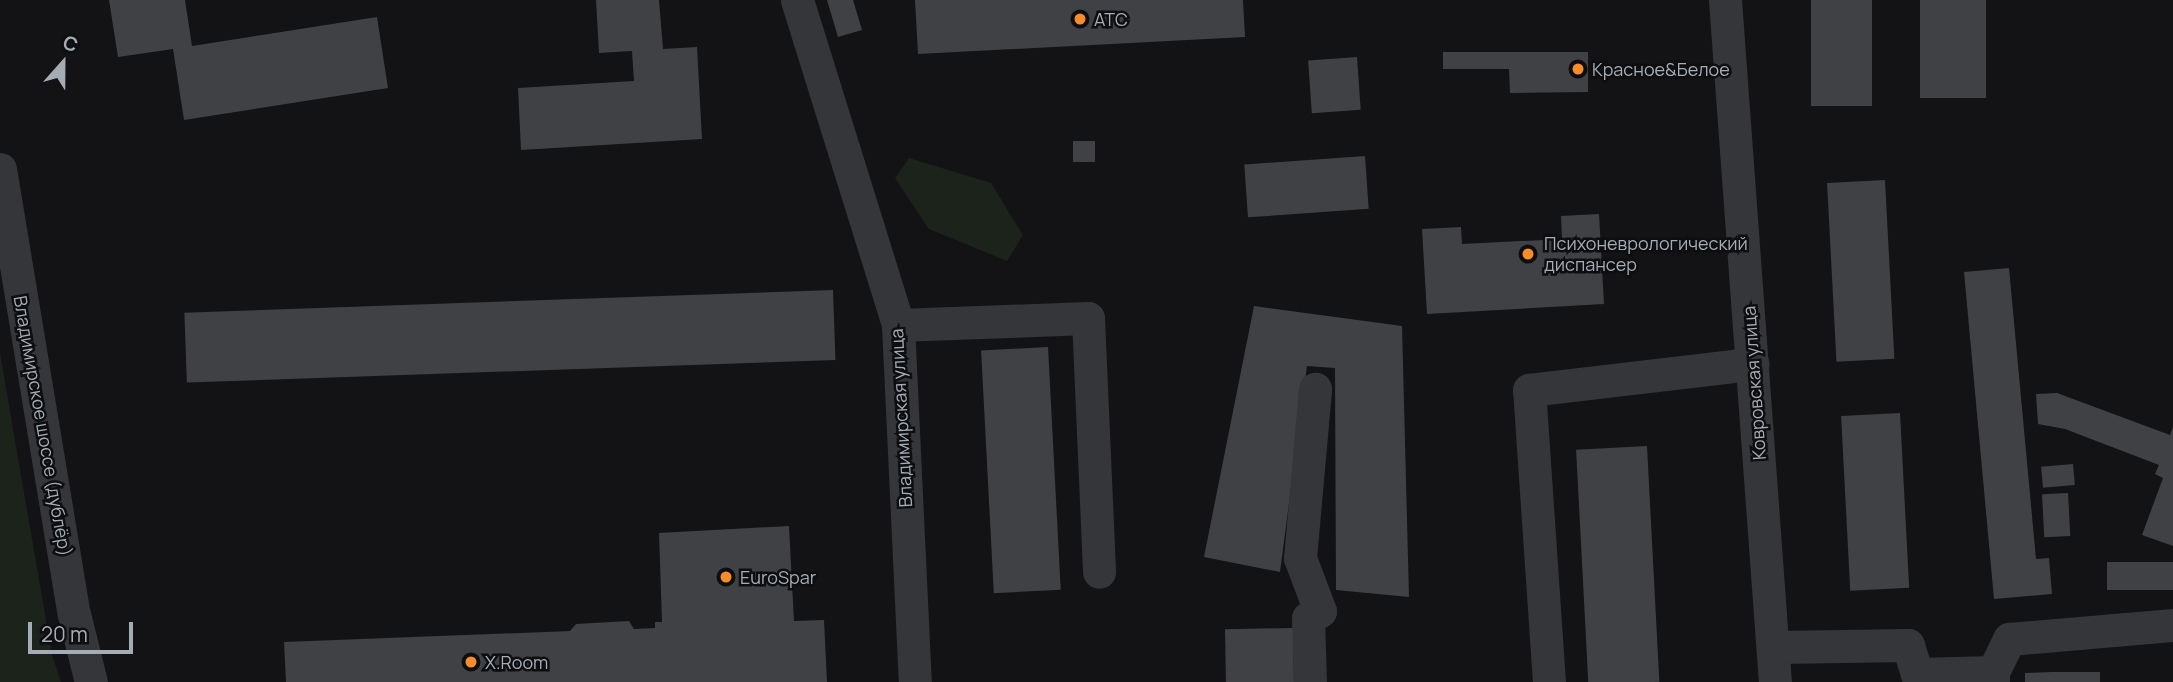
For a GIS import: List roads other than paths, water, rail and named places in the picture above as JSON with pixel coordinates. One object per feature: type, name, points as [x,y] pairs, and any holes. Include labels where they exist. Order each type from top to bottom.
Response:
[{"type":"street","name":"Владимирская улица","points":[[797,0],[898,325],[915,682]]},
{"type":"street","name":"Ковровская улица","points":[[1725,0],[1775,682]]},
{"type":"street","name":"Владимирское шоссе (дублёр)","points":[[0,169],[74,614],[91,682]]},
{"type":"street","points":[[898,325],[1088,318],[1099,572]]},
{"type":"street","points":[[1549,682],[1529,390],[1752,364]]},
{"type":"street","points":[[1310,682],[1308,618],[1320,611],[1300,558],[1315,389]]},
{"type":"street","points":[[1774,647],[1908,645],[1917,674],[1993,677],[2010,639],[2173,625]]},
{"type":"place","name":"АТС","points":[[1080,19]]},
{"type":"place","name":"Красное&Белое","points":[[1578,69]]},
{"type":"place","name":"Психоневрологический диспансер","points":[[1528,254]]},
{"type":"place","name":"EuroSpar","points":[[726,577]]},
{"type":"place","name":"Х.Room","points":[[471,662]]}]
